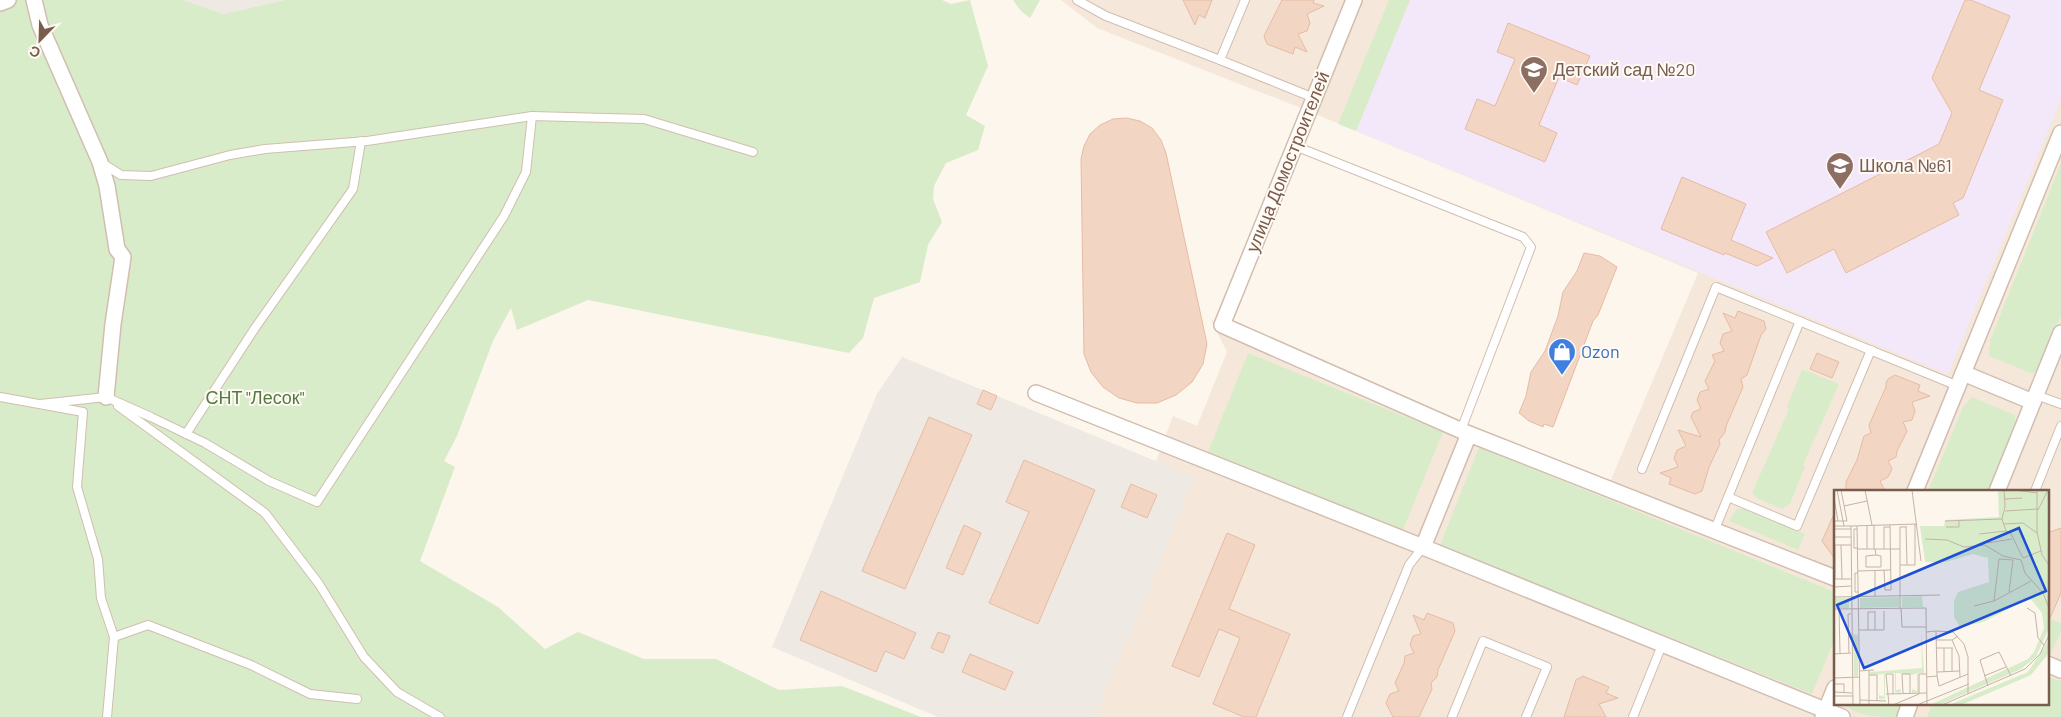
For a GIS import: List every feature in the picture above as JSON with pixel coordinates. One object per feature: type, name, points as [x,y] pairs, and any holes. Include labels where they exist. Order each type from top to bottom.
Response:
[{"type":"street","points":[[0,3],[8,0]]},
{"type":"street","points":[[34,0],[40,25],[100,162],[106,186],[116,249],[123,257],[113,324],[106,397]]},
{"type":"street","name":"улица Домостроителей","points":[[1354,0],[1222,324],[1465,432]]},
{"type":"street","points":[[1915,490],[2061,133]]},
{"type":"street","points":[[1997,490],[2061,333]]},
{"type":"street","points":[[1960,380],[2035,398]]},
{"type":"street","points":[[1036,393],[1423,547],[1824,714],[1842,717]]},
{"type":"street","points":[[1423,547],[1465,432],[1715,529],[1834,578]]},
{"type":"street","points":[[2048,664],[2061,670]]},
{"type":"street","points":[[1824,714],[1834,690]]},
{"type":"street","points":[[1905,717],[1910,704]]},
{"type":"lane","points":[[1077,0],[1102,15],[1314,98]]},
{"type":"lane","points":[[1220,60],[1245,0]]},
{"type":"lane","points":[[100,162],[121,175],[151,176],[230,155],[266,149],[360,142],[532,116],[644,118],[754,152]]},
{"type":"lane","points":[[40,404],[106,397],[186,434],[269,481],[317,502],[504,216],[526,172],[532,116]]},
{"type":"lane","points":[[186,434],[255,328],[353,189],[360,142]]},
{"type":"lane","points":[[1295,146],[1523,237],[1531,247],[1465,432]]},
{"type":"lane","points":[[1642,469],[1716,287],[1871,350],[1960,380]]},
{"type":"lane","points":[[1715,529],[1800,321]]},
{"type":"lane","points":[[1728,497],[1797,526],[1871,350]]},
{"type":"lane","points":[[0,397],[83,412],[77,487],[98,559],[101,598],[114,637],[107,717]]},
{"type":"lane","points":[[106,397],[265,513],[319,584],[364,657],[396,692],[440,717]]},
{"type":"lane","points":[[2035,398],[2061,404]]},
{"type":"lane","points":[[2035,490],[2061,426]]},
{"type":"lane","points":[[1347,717],[1409,565],[1423,547]]},
{"type":"lane","points":[[114,637],[148,625],[251,665],[310,694],[357,699]]},
{"type":"lane","points":[[1452,717],[1483,641],[1546,667],[1526,717]]},
{"type":"lane","points":[[1633,717],[1662,645]]},
{"type":"shaded area","points":[[184,0],[285,0],[223,14]]},
{"type":"shaded area","points":[[1061,0],[2061,0],[2061,717],[1095,717],[1195,477],[1156,461],[1173,416],[1197,426],[1227,352],[1211,320],[1610,482],[1698,273],[1301,108],[1097,28]]},
{"type":"shaded area","name":"Школа №61","points":[[1410,0],[2061,0],[2061,99],[1948,374],[1356,131]]},
{"type":"shaded area","points":[[902,357],[1195,477],[1095,717],[938,717],[772,647],[877,394]]},
{"type":"green space","name":"СНТ \"Лесок\"","points":[[0,0],[184,0],[223,14],[285,0],[942,0],[951,4],[970,0],[988,66],[966,115],[985,126],[978,150],[946,163],[934,186],[933,199],[942,222],[928,245],[920,282],[874,298],[863,338],[849,353],[588,300],[517,330],[511,308],[493,341],[457,436],[444,461],[455,467],[420,561],[498,607],[545,649],[578,632],[644,659],[716,659],[779,690],[842,686],[921,717],[0,717]]},
{"type":"green space","points":[[1013,0],[1040,0],[1030,18],[1021,11]]},
{"type":"green space","points":[[1389,0],[1410,0],[1356,131],[1338,124]]},
{"type":"green space","points":[[2061,163],[2061,315],[2041,365],[2033,374],[1989,356],[1990,341]]},
{"type":"green space","points":[[1248,353],[1443,432],[1403,530],[1208,452]]},
{"type":"green space","points":[[1802,369],[1839,384],[1803,465],[1805,466],[1790,504],[1782,509],[1757,498],[1752,493],[1789,409],[1787,407]]},
{"type":"green space","points":[[1972,397],[2015,415],[2015,428],[1990,490],[1928,490],[1963,407]]},
{"type":"green space","points":[[1479,447],[1834,592],[1834,640],[1812,694],[1440,545]]},
{"type":"green space","points":[[1737,509],[1746,509],[1805,534],[1798,550],[1729,521]]},
{"type":"green space","points":[[2048,618],[2061,623],[2061,632],[2051,653],[2048,652]]},
{"type":"green space","points":[[2048,676],[2061,681],[2061,717],[1927,717],[1932,704],[2048,704]]},
{"type":"green space","points":[[1844,704],[1903,704],[1898,717],[1861,714]]},
{"type":"building","points":[[1183,0],[1212,0],[1205,18],[1199,15],[1195,25]]},
{"type":"building","points":[[1282,0],[1314,0],[1313,3],[1324,6],[1307,14],[1310,23],[1307,31],[1298,34],[1307,52],[1295,47],[1293,54],[1267,44],[1264,36]]},
{"type":"building","name":"Школа №61","points":[[1965,0],[1971,0],[2010,16],[1979,90],[2003,100],[1963,198],[1953,203],[1959,215],[1846,273],[1834,249],[1787,273],[1766,232],[1939,144],[1952,113],[1932,78]]},
{"type":"building","points":[[1508,23],[1590,56],[1577,85],[1559,77],[1539,125],[1557,133],[1545,162],[1465,129],[1477,99],[1495,106],[1515,59],[1497,52]]},
{"type":"building","points":[[1126,118],[1140,121],[1152,128],[1161,140],[1166,153],[1207,344],[1203,364],[1192,382],[1176,395],[1157,403],[1137,403],[1119,398],[1103,387],[1091,372],[1084,354],[1081,159],[1084,146],[1090,134],[1100,125],[1113,119]]},
{"type":"building","points":[[1682,177],[1746,204],[1731,240],[1773,258],[1757,266],[1725,253],[1724,255],[1661,229]]},
{"type":"building","points":[[1584,253],[1600,256],[1617,267],[1598,315],[1593,321],[1553,427],[1544,424],[1543,427],[1529,421],[1519,413],[1526,396],[1531,372],[1545,351],[1558,316],[1563,292],[1577,271]]},
{"type":"building","points":[[1738,311],[1764,321],[1766,329],[1761,335],[1747,375],[1741,379],[1743,387],[1725,432],[1719,440],[1720,444],[1709,467],[1702,491],[1695,494],[1669,484],[1671,478],[1660,473],[1678,467],[1674,458],[1677,450],[1686,446],[1678,430],[1701,437],[1691,417],[1693,412],[1701,409],[1697,400],[1700,392],[1709,389],[1705,381],[1715,361],[1712,355],[1724,351],[1720,343],[1723,334],[1732,331],[1723,313],[1735,318]]},
{"type":"building","points":[[1817,353],[1839,362],[1832,378],[1810,369]]},
{"type":"building","points":[[1895,375],[1920,385],[1918,391],[1930,396],[1912,402],[1915,411],[1912,420],[1903,422],[1907,431],[1896,457],[1888,461],[1892,469],[1888,477],[1880,481],[1884,490],[1846,490],[1846,482],[1857,460],[1864,436],[1871,433],[1869,425],[1888,379]]},
{"type":"building","points":[[983,390],[997,396],[991,410],[977,404]]},
{"type":"building","points":[[929,417],[972,435],[905,589],[862,571]]},
{"type":"building","points":[[1024,460],[1095,490],[1038,624],[989,603],[1029,512],[1006,502]]},
{"type":"building","points":[[1131,484],[1157,495],[1147,518],[1121,507]]},
{"type":"building","points":[[1834,514],[1834,558],[1822,541]]},
{"type":"building","points":[[964,525],[981,533],[963,575],[946,568]]},
{"type":"building","points":[[2061,528],[2061,593],[2048,623],[2048,533]]},
{"type":"building","points":[[1227,533],[1255,545],[1229,609],[1290,634],[1256,717],[1244,717],[1213,704],[1240,638],[1219,629],[1199,677],[1172,666]]},
{"type":"building","points":[[821,591],[916,633],[904,659],[885,651],[876,672],[800,640]]},
{"type":"building","points":[[1427,613],[1453,623],[1455,631],[1438,670],[1437,677],[1431,683],[1432,689],[1419,717],[1393,717],[1386,703],[1390,694],[1399,691],[1395,683],[1405,656],[1414,653],[1410,645],[1413,636],[1421,634],[1413,615],[1424,620]]},
{"type":"building","points":[[938,632],[950,636],[943,653],[931,648]]},
{"type":"building","points":[[970,654],[1013,672],[1005,690],[962,672]]},
{"type":"building","points":[[1583,676],[1609,687],[1606,693],[1618,698],[1599,704],[1606,717],[1564,717],[1576,680]]},
{"type":"place","name":"Детский сад №20","points":[[1534,94]]},
{"type":"place","name":"Школа №61","points":[[1840,190]]},
{"type":"place","name":"Ozon","points":[[1562,376]]}]
